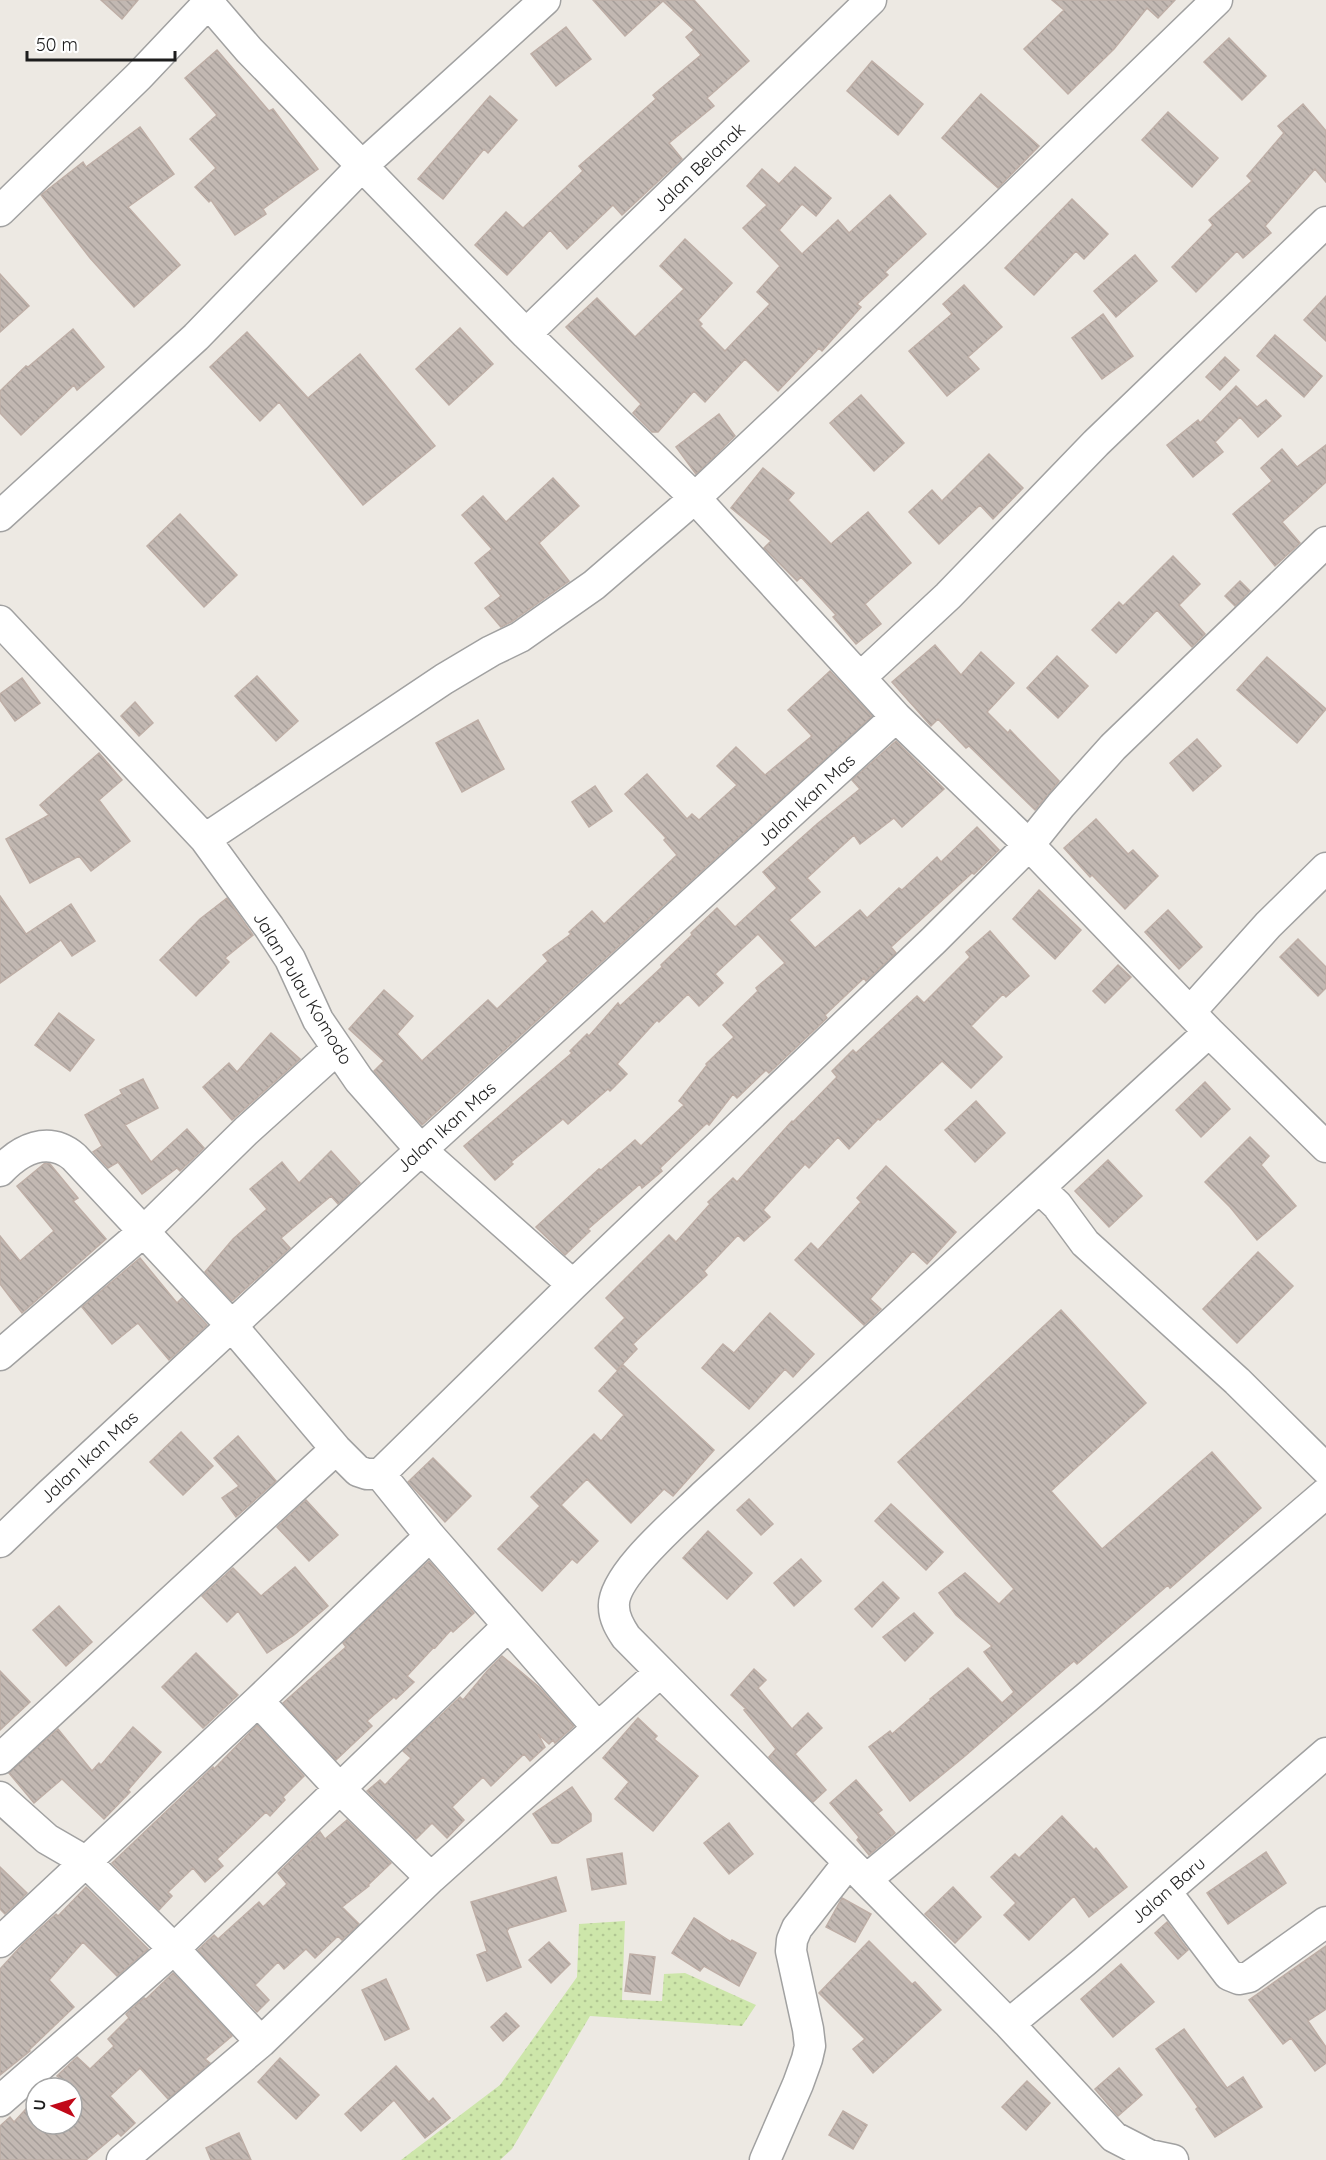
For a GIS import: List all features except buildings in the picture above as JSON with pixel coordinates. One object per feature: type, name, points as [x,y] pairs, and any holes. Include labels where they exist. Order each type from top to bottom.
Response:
[{"type":"street","points":[[0,516],[196,337],[362,166],[545,0]]},
{"type":"street","name":"Jalan Belanak","points":[[526,334],[871,0]]},
{"type":"street","points":[[205,839],[444,679],[520,637],[594,585],[695,498],[975,234],[1217,0]]},
{"type":"street","points":[[0,211],[139,76],[208,1],[249,50],[526,334],[695,498],[896,717],[1029,845],[1199,1022],[1326,1147]]},
{"type":"street","points":[[861,677],[948,596],[1096,443],[1326,222]]},
{"type":"street","points":[[0,1171],[20,1154],[35,1148],[53,1145],[64,1149],[231,1326],[336,1449],[358,1471],[380,1474],[573,1285],[934,940],[1029,845],[1113,747],[1326,542]]},
{"type":"street","name":"Jalan Pulau Komodo","points":[[0,621],[205,839],[290,959],[318,1020],[359,1080],[421,1150],[573,1285]]},
{"type":"street","name":"Jalan Ikan Mas","points":[[0,1542],[421,1150],[896,717]]},
{"type":"street","points":[[1173,2160],[1149,2155],[1114,2137],[1009,2024],[626,1638],[619,1626],[614,1607],[616,1591],[628,1571],[711,1488],[1040,1188],[1199,1022],[1268,925],[1326,868]]},
{"type":"street","points":[[0,1355],[143,1232],[246,1131],[337,1049]]},
{"type":"street","points":[[1040,1188],[1057,1205],[1085,1243],[1238,1381],[1326,1469]]},
{"type":"street","points":[[0,1759],[336,1449]]},
{"type":"street","points":[[380,1474],[429,1536],[598,1728]]},
{"type":"street","points":[[765,2160],[798,2084],[810,2046],[791,1951],[792,1940],[797,1928],[858,1871],[1086,1698],[1326,1493]]},
{"type":"street","points":[[0,1942],[258,1701],[429,1536]]},
{"type":"street","points":[[0,2101],[174,1949],[508,1626]]},
{"type":"street","points":[[122,2160],[261,2042],[431,1878],[659,1672]]},
{"type":"street","points":[[258,1701],[340,1789],[431,1878]]},
{"type":"street","name":"Jalan Baru","points":[[1009,2024],[1166,1892],[1326,1752]]},
{"type":"street","points":[[0,1797],[47,1839],[85,1861],[174,1949],[261,2042]]},
{"type":"street","points":[[1166,1892],[1229,1975],[1239,1979],[1249,1977],[1326,1922]]},
{"type":"green space","points":[[625,1921],[622,2000],[662,2001],[664,1974],[685,1973],[756,2005],[742,2026],[590,2016],[512,2149],[500,2160],[401,2160],[500,2085],[577,1977],[579,1924]]}]
